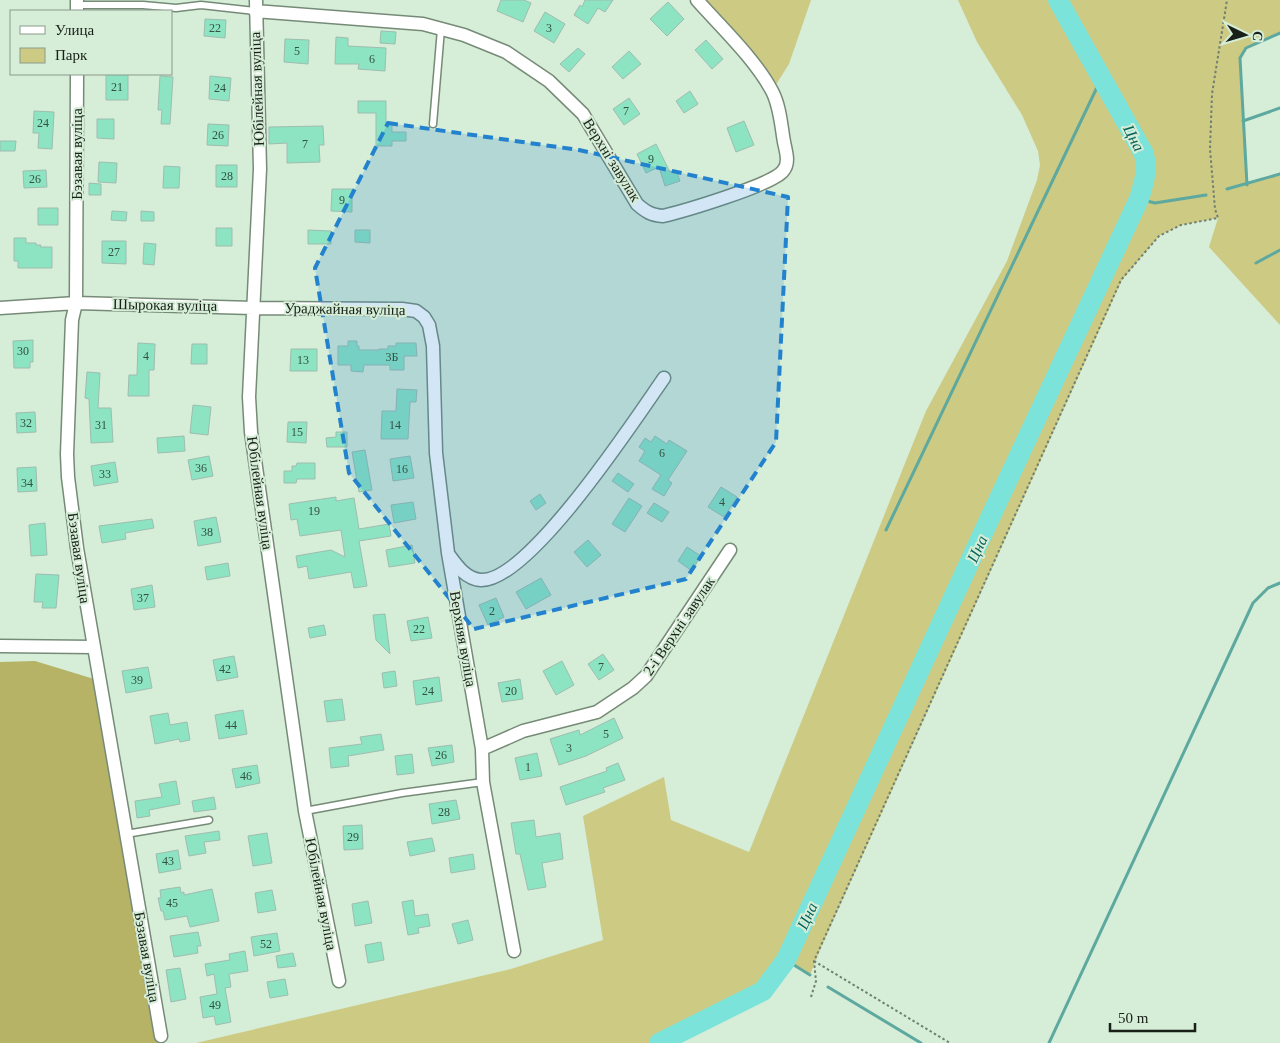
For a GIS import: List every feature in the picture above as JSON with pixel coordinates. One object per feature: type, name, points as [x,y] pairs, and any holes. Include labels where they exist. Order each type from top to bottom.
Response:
[{"type":"street","name":"Верхні завулак","points":[[255,5],[423,24],[464,36],[506,52],[549,81],[583,114],[637,204],[646,212],[663,216],[777,178],[784,170],[787,159],[777,104],[772,91],[743,52],[697,0]]},
{"type":"street","name":"Юбілейная вуліца","points":[[255,5],[260,169],[253,308],[250,397],[251,432],[305,811],[339,981]]},
{"type":"street","name":"Бэзавая вуліца","points":[[77,75],[76,303],[72,320],[67,469],[76,548],[161,1036]]},
{"type":"street","name":"Шырокая вуліца","points":[[0,308],[76,303],[253,308]]},
{"type":"street","name":"Ураджайная вуліца","points":[[253,308],[402,309],[416,311],[424,317],[429,325]]},
{"type":"street","name":"Верхняя вуліца","points":[[429,325],[434,355],[436,453],[448,553],[482,749],[483,782],[514,952]]},
{"type":"street","points":[[448,553],[468,576],[480,580],[490,579],[510,568],[538,543],[585,490],[664,378]]},
{"type":"street","name":"2-і Верхні завулак","points":[[482,749],[523,732],[597,712],[633,688],[646,676],[730,550]]},
{"type":"street","points":[[0,646],[93,647]]},
{"type":"lane","points":[[77,5],[143,5],[176,8],[201,5],[255,5]]},
{"type":"lane","points":[[433,124],[441,29]]},
{"type":"lane","points":[[305,811],[402,793],[483,782]]},
{"type":"lane","points":[[126,834],[209,820]]},
{"type":"path","points":[[811,997],[816,981],[814,962],[1122,280],[1159,236],[1180,225],[1218,218],[1215,209],[1210,149],[1212,94],[1227,0]]},
{"type":"path","points":[[814,962],[950,1043]]},
{"type":"highlighted area","points":[[388,123],[579,150],[788,197],[776,442],[686,579],[474,629],[349,473],[315,268]]},
{"type":"green space","points":[[697,0],[811,0],[789,64],[772,91]]},
{"type":"green space","points":[[958,0],[1280,0],[1280,33],[1247,48],[1240,58],[1247,184],[1280,175],[1280,325],[1209,247],[1218,218],[1181,225],[1159,236],[1122,280],[810,975],[786,960],[763,991],[659,1043],[196,1043],[511,969],[603,940],[583,816],[664,777],[671,820],[749,852],[926,411],[1007,261],[1037,180],[1040,165],[1038,151],[1022,115],[977,42]]},
{"type":"shaded area","points":[[35,661],[94,679],[157,1043],[0,1043],[0,662]]},
{"type":"building","points":[[501,0],[524,0],[531,3],[523,22],[497,11]]},
{"type":"building","points":[[585,0],[613,0],[605,12],[598,8],[588,24],[574,15],[580,5],[582,7]]},
{"type":"building","points":[[668,2],[684,19],[667,36],[650,19]]},
{"type":"building","points":[[545,12],[565,24],[554,43],[534,31]]},
{"type":"building","points":[[205,19],[226,20],[225,38],[204,36]]},
{"type":"building","points":[[381,31],[396,32],[395,44],[380,43]]},
{"type":"building","points":[[336,37],[348,38],[348,46],[386,48],[385,71],[358,69],[359,64],[335,64]]},
{"type":"building","points":[[285,39],[309,40],[308,64],[284,62]]},
{"type":"building","points":[[706,40],[723,59],[712,69],[695,50]]},
{"type":"building","points":[[578,48],[585,54],[569,72],[560,64]]},
{"type":"building","points":[[629,51],[641,64],[623,79],[612,67]]},
{"type":"building","points":[[106,75],[128,75],[128,100],[106,100]]},
{"type":"building","points":[[160,76],[173,77],[170,124],[161,124],[162,110],[158,110]]},
{"type":"building","points":[[210,76],[231,78],[229,101],[209,99]]},
{"type":"building","points":[[690,91],[698,104],[684,113],[676,101]]},
{"type":"building","points":[[629,98],[640,114],[624,125],[613,109]]},
{"type":"building","points":[[358,101],[386,101],[386,124],[392,124],[392,132],[406,132],[406,141],[392,141],[392,146],[376,146],[376,113],[358,113]]},
{"type":"building","points":[[34,111],[54,112],[52,149],[38,148],[39,133],[33,133]]},
{"type":"building","points":[[97,119],[114,119],[114,139],[97,138]]},
{"type":"building","points":[[744,121],[754,145],[736,152],[727,128]]},
{"type":"building","points":[[208,124],[229,125],[228,146],[207,145]]},
{"type":"building","points":[[323,126],[324,145],[319,145],[320,162],[287,163],[287,143],[269,144],[269,127]]},
{"type":"building","points":[[0,141],[16,141],[15,151],[0,151]]},
{"type":"building","points":[[656,144],[670,172],[676,170],[680,181],[665,186],[659,167],[646,173],[637,154]]},
{"type":"building","points":[[99,162],[117,163],[116,183],[98,182]]},
{"type":"building","points":[[216,165],[237,165],[237,187],[216,187]]},
{"type":"building","points":[[164,166],[180,167],[179,188],[163,188]]},
{"type":"building","points":[[46,170],[47,187],[24,188],[23,171]]},
{"type":"building","points":[[89,183],[101,184],[101,195],[89,195]]},
{"type":"building","points":[[332,189],[352,189],[352,212],[331,211]]},
{"type":"building","points":[[38,208],[58,208],[58,225],[38,225]]},
{"type":"building","points":[[112,211],[127,212],[126,221],[111,220]]},
{"type":"building","points":[[141,211],[154,212],[154,221],[141,221]]},
{"type":"building","points":[[216,228],[232,228],[232,246],[216,246]]},
{"type":"building","points":[[308,230],[331,231],[331,244],[308,244]]},
{"type":"building","points":[[355,230],[370,230],[370,243],[355,242]]},
{"type":"building","points":[[14,238],[26,238],[26,243],[36,243],[36,245],[41,245],[40,247],[52,247],[52,268],[18,268],[18,261],[14,261]]},
{"type":"building","points":[[102,241],[126,241],[126,264],[102,263]]},
{"type":"building","points":[[144,243],[156,244],[154,265],[143,264]]},
{"type":"building","points":[[33,340],[33,362],[30,362],[30,368],[14,368],[13,341]]},
{"type":"building","points":[[348,341],[357,341],[359,350],[388,349],[388,346],[396,346],[396,343],[416,343],[417,356],[404,356],[404,370],[390,370],[390,365],[364,365],[363,372],[351,371],[351,365],[338,365],[338,346],[348,346]]},
{"type":"building","points":[[138,343],[155,344],[154,370],[149,370],[149,396],[128,396],[129,375],[137,375]]},
{"type":"building","points":[[192,344],[207,344],[207,364],[191,364]]},
{"type":"building","points":[[291,349],[317,349],[317,371],[290,371]]},
{"type":"building","points":[[87,372],[100,373],[98,408],[111,408],[113,442],[91,443],[89,399],[85,398]]},
{"type":"building","points":[[397,389],[417,390],[416,402],[410,402],[408,439],[381,439],[382,411],[396,411]]},
{"type":"building","points":[[193,405],[211,407],[208,435],[190,433]]},
{"type":"building","points":[[35,412],[36,432],[17,433],[16,413]]},
{"type":"building","points":[[288,422],[307,422],[306,443],[287,442]]},
{"type":"building","points":[[336,432],[347,432],[347,447],[327,447],[326,438],[336,437]]},
{"type":"building","points":[[184,436],[185,451],[158,453],[157,438]]},
{"type":"building","points":[[655,436],[667,444],[669,440],[687,451],[668,480],[672,483],[664,496],[652,489],[661,475],[639,461],[645,451],[639,447],[645,438],[651,442]]},
{"type":"building","points":[[365,450],[372,490],[359,492],[352,452]]},
{"type":"building","points":[[209,456],[213,476],[192,480],[188,460]]},
{"type":"building","points":[[410,456],[414,478],[393,481],[390,459]]},
{"type":"building","points":[[115,462],[118,482],[94,486],[91,466]]},
{"type":"building","points":[[297,463],[315,463],[315,479],[297,479],[296,483],[284,483],[284,471],[292,471],[292,466],[296,466]]},
{"type":"building","points":[[36,467],[37,491],[18,492],[17,468]]},
{"type":"building","points":[[618,473],[634,484],[628,492],[612,481]]},
{"type":"building","points":[[721,487],[737,497],[724,517],[708,507]]},
{"type":"building","points":[[540,494],[546,503],[536,510],[530,501]]},
{"type":"building","points":[[336,497],[336,501],[354,498],[359,529],[389,524],[391,536],[359,541],[367,586],[354,588],[351,572],[309,579],[307,566],[298,568],[296,556],[331,550],[345,557],[341,530],[300,536],[297,519],[291,520],[289,504]]},
{"type":"building","points":[[629,498],[642,506],[625,532],[612,524]]},
{"type":"building","points":[[413,502],[416,519],[394,523],[391,505]]},
{"type":"building","points":[[654,503],[669,512],[662,522],[647,513]]},
{"type":"building","points":[[216,517],[221,542],[198,546],[194,521]]},
{"type":"building","points":[[152,519],[154,528],[125,533],[126,539],[102,543],[99,526]]},
{"type":"building","points":[[45,523],[47,555],[31,556],[29,525]]},
{"type":"building","points":[[588,540],[601,555],[587,567],[574,552]]},
{"type":"building","points":[[412,545],[415,563],[389,567],[386,550]]},
{"type":"building","points":[[687,547],[701,556],[692,571],[678,561]]},
{"type":"building","points":[[228,563],[230,576],[207,580],[205,567]]},
{"type":"building","points":[[36,574],[59,575],[56,608],[42,608],[43,602],[34,602]]},
{"type":"building","points":[[541,578],[551,595],[526,609],[516,592]]},
{"type":"building","points":[[152,585],[155,607],[134,610],[131,589]]},
{"type":"building","points":[[496,598],[504,617],[488,625],[479,605]]},
{"type":"building","points":[[385,614],[390,654],[376,640],[373,615]]},
{"type":"building","points":[[428,617],[432,638],[411,641],[407,621]]},
{"type":"building","points":[[324,625],[326,635],[310,638],[308,628]]},
{"type":"building","points":[[603,654],[614,670],[599,680],[588,664]]},
{"type":"building","points":[[234,656],[238,677],[217,681],[213,660]]},
{"type":"building","points":[[562,661],[574,685],[556,695],[543,671]]},
{"type":"building","points":[[148,667],[152,688],[126,693],[122,671]]},
{"type":"building","points":[[395,671],[397,686],[384,688],[382,673]]},
{"type":"building","points":[[439,677],[442,701],[416,705],[413,681]]},
{"type":"building","points":[[520,679],[523,699],[502,702],[498,683]]},
{"type":"building","points":[[342,699],[345,720],[327,722],[324,701]]},
{"type":"building","points":[[243,710],[247,734],[219,739],[215,715]]},
{"type":"building","points":[[168,713],[170,725],[187,722],[190,740],[180,742],[179,739],[155,744],[150,716]]},
{"type":"building","points":[[614,718],[623,738],[586,756],[559,765],[550,739],[579,730],[580,735]]},
{"type":"building","points":[[381,734],[384,750],[348,756],[349,766],[331,768],[329,748],[362,744],[360,737]]},
{"type":"building","points":[[452,745],[454,762],[432,766],[428,748]]},
{"type":"building","points":[[537,753],[542,776],[520,780],[515,758]]},
{"type":"building","points":[[412,754],[414,773],[397,775],[395,756]]},
{"type":"building","points":[[618,763],[625,780],[603,788],[605,792],[566,805],[560,787],[607,771],[606,768]]},
{"type":"building","points":[[257,765],[260,783],[236,788],[232,769]]},
{"type":"building","points":[[176,781],[180,804],[149,810],[150,816],[137,818],[135,801],[162,797],[159,784]]},
{"type":"building","points":[[214,797],[216,809],[194,812],[192,801]]},
{"type":"building","points":[[456,800],[460,819],[432,824],[429,804]]},
{"type":"building","points":[[534,820],[536,837],[560,833],[563,859],[542,863],[546,887],[528,890],[520,854],[516,854],[511,823]]},
{"type":"building","points":[[362,825],[363,849],[344,850],[343,826]]},
{"type":"building","points":[[219,831],[220,840],[204,842],[206,853],[189,856],[185,836]]},
{"type":"building","points":[[267,833],[272,863],[253,866],[248,836]]},
{"type":"building","points":[[432,838],[435,851],[410,856],[407,842]]},
{"type":"building","points":[[178,850],[181,869],[159,873],[156,854]]},
{"type":"building","points":[[473,854],[475,869],[451,873],[449,858]]},
{"type":"building","points":[[180,887],[181,893],[184,892],[184,895],[212,889],[219,921],[190,927],[187,916],[165,920],[158,898],[161,898],[160,890]]},
{"type":"building","points":[[272,890],[276,910],[258,913],[255,893]]},
{"type":"building","points":[[413,900],[415,916],[428,914],[430,926],[418,928],[419,933],[408,935],[402,902]]},
{"type":"building","points":[[368,901],[372,923],[355,926],[352,904]]},
{"type":"building","points":[[468,920],[473,940],[458,944],[452,924]]},
{"type":"building","points":[[198,932],[201,946],[197,946],[198,953],[174,957],[170,936]]},
{"type":"building","points":[[277,933],[280,951],[254,956],[251,937]]},
{"type":"building","points":[[381,942],[384,960],[368,963],[365,945]]},
{"type":"building","points":[[245,951],[248,971],[229,974],[231,987],[225,988],[231,1022],[216,1025],[214,1016],[203,1018],[200,997],[217,994],[214,974],[207,976],[205,964],[230,960],[229,954]]},
{"type":"building","points":[[293,953],[296,966],[278,968],[276,956]]},
{"type":"building","points":[[180,968],[186,999],[171,1002],[166,970]]},
{"type":"building","points":[[285,979],[288,995],[270,998],[267,982]]},
{"type":"waterway","name":"Цна","points":[[659,1043],[763,991],[786,960],[1139,199],[1144,182],[1144,154],[1058,0]]},
{"type":"waterway","points":[[1247,185],[1240,58],[1246,48],[1280,33]]},
{"type":"waterway","points":[[886,530],[1101,79]]},
{"type":"waterway","points":[[1243,121],[1280,108]]},
{"type":"waterway","points":[[1227,189],[1280,174]]},
{"type":"waterway","points":[[1139,199],[1155,203],[1206,195]]},
{"type":"waterway","points":[[1256,263],[1280,250]]},
{"type":"waterway","points":[[1049,1043],[1253,603],[1268,588],[1280,583]]},
{"type":"waterway","points":[[786,960],[810,975]]},
{"type":"waterway","points":[[828,987],[921,1043]]}]
